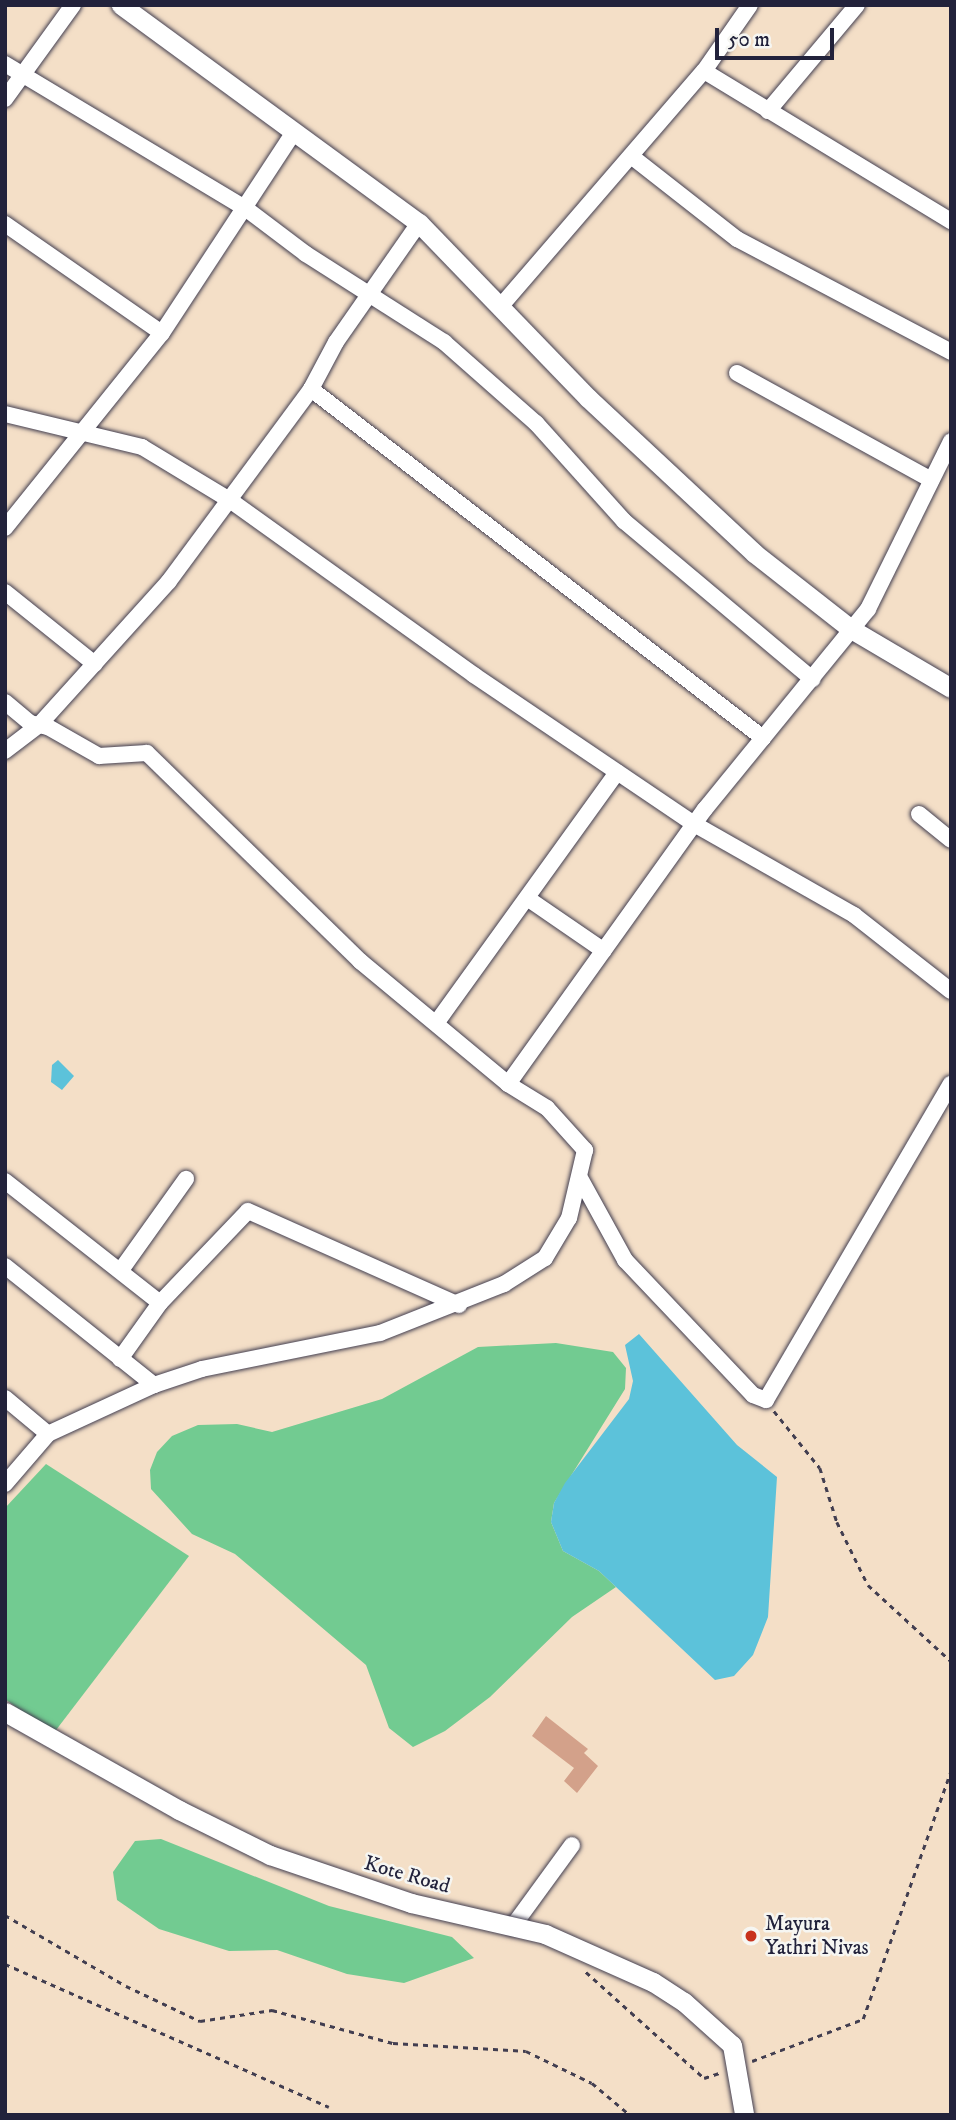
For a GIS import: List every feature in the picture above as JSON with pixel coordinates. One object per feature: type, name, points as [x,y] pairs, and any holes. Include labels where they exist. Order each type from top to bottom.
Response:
[{"type":"street","points":[[5,99],[73,5]]},
{"type":"street","points":[[121,5],[419,223],[500,307],[706,509],[851,629],[951,688]]},
{"type":"street","points":[[500,307],[704,71],[750,5]]},
{"type":"street","points":[[768,111],[857,5]]},
{"type":"street","points":[[5,64],[21,77],[244,209],[444,342],[537,423],[624,522],[812,679]]},
{"type":"street","points":[[704,71],[951,221]]},
{"type":"street","points":[[7,522],[162,333],[295,132]]},
{"type":"street","points":[[631,156],[737,239],[951,352]]},
{"type":"street","points":[[5,223],[162,333]]},
{"type":"street","points":[[5,751],[39,725],[169,581],[231,501],[311,388],[370,291],[419,223]]},
{"type":"street","points":[[737,373],[932,480]]},
{"type":"street","points":[[311,388],[763,738]]},
{"type":"street","points":[[5,414],[142,447],[231,501],[694,824],[854,915],[951,991]]},
{"type":"street","points":[[508,1084],[694,824],[868,609],[951,441]]},
{"type":"street","points":[[5,592],[95,664]]},
{"type":"street","points":[[5,702],[30,723],[99,756],[147,753],[360,961],[437,1022],[508,1084],[547,1108],[585,1150],[569,1219],[545,1258],[459,1305],[380,1333],[202,1369],[154,1385],[48,1434],[5,1484]]},
{"type":"street","points":[[437,1022],[617,772]]},
{"type":"street","points":[[919,814],[951,840]]},
{"type":"street","points":[[527,898],[604,951]]},
{"type":"street","points":[[580,1178],[625,1260],[671,1313],[752,1395],[766,1400],[951,1084]]},
{"type":"street","points":[[121,1270],[186,1179]]},
{"type":"street","points":[[5,1181],[160,1303]]},
{"type":"street","points":[[120,1359],[160,1303],[248,1212],[459,1305]]},
{"type":"street","points":[[5,1266],[154,1385]]},
{"type":"street","points":[[5,1398],[48,1434]]},
{"type":"street","name":"Kote Road","points":[[5,1713],[179,1810],[270,1855],[411,1903],[513,1926],[614,1961],[705,2019],[732,2045],[744,2114]]},
{"type":"street","points":[[513,1926],[572,1845]]},
{"type":"path","points":[[766,1400],[820,1468],[837,1522],[868,1584],[951,1661]]},
{"type":"path","points":[[5,1915],[126,1986],[200,2021],[272,2010],[393,2043],[526,2050],[592,2083],[630,2115]]},
{"type":"path","points":[[5,1964],[329,2107]]},
{"type":"green space","points":[[556,1343],[613,1352],[626,1368],[625,1389],[554,1503],[551,1522],[563,1551],[599,1571],[616,1587],[572,1617],[490,1697],[445,1731],[413,1747],[389,1728],[366,1665],[235,1554],[192,1534],[151,1489],[150,1470],[157,1452],[172,1436],[198,1425],[237,1424],[272,1432],[382,1399],[478,1347]]},
{"type":"green space","points":[[46,1464],[189,1556],[53,1734],[5,1699],[5,1508]]},
{"type":"green space","points":[[161,1839],[329,1906],[452,1937],[474,1958],[404,1983],[347,1974],[277,1950],[229,1951],[159,1929],[117,1900],[113,1872],[135,1841]]},
{"type":"water","points":[[58,1060],[74,1076],[62,1090],[51,1082],[52,1065]]},
{"type":"water","points":[[639,1334],[737,1445],[777,1477],[768,1617],[753,1655],[734,1676],[715,1680],[599,1571],[563,1551],[551,1522],[554,1503],[565,1483],[629,1399],[633,1381],[625,1345]]},
{"type":"building","points":[[546,1716],[588,1749],[584,1753],[598,1766],[577,1793],[564,1781],[574,1768],[532,1736]]},
{"type":"place","name":"Mayura Yathri Nivas","points":[[751,1936]]}]
